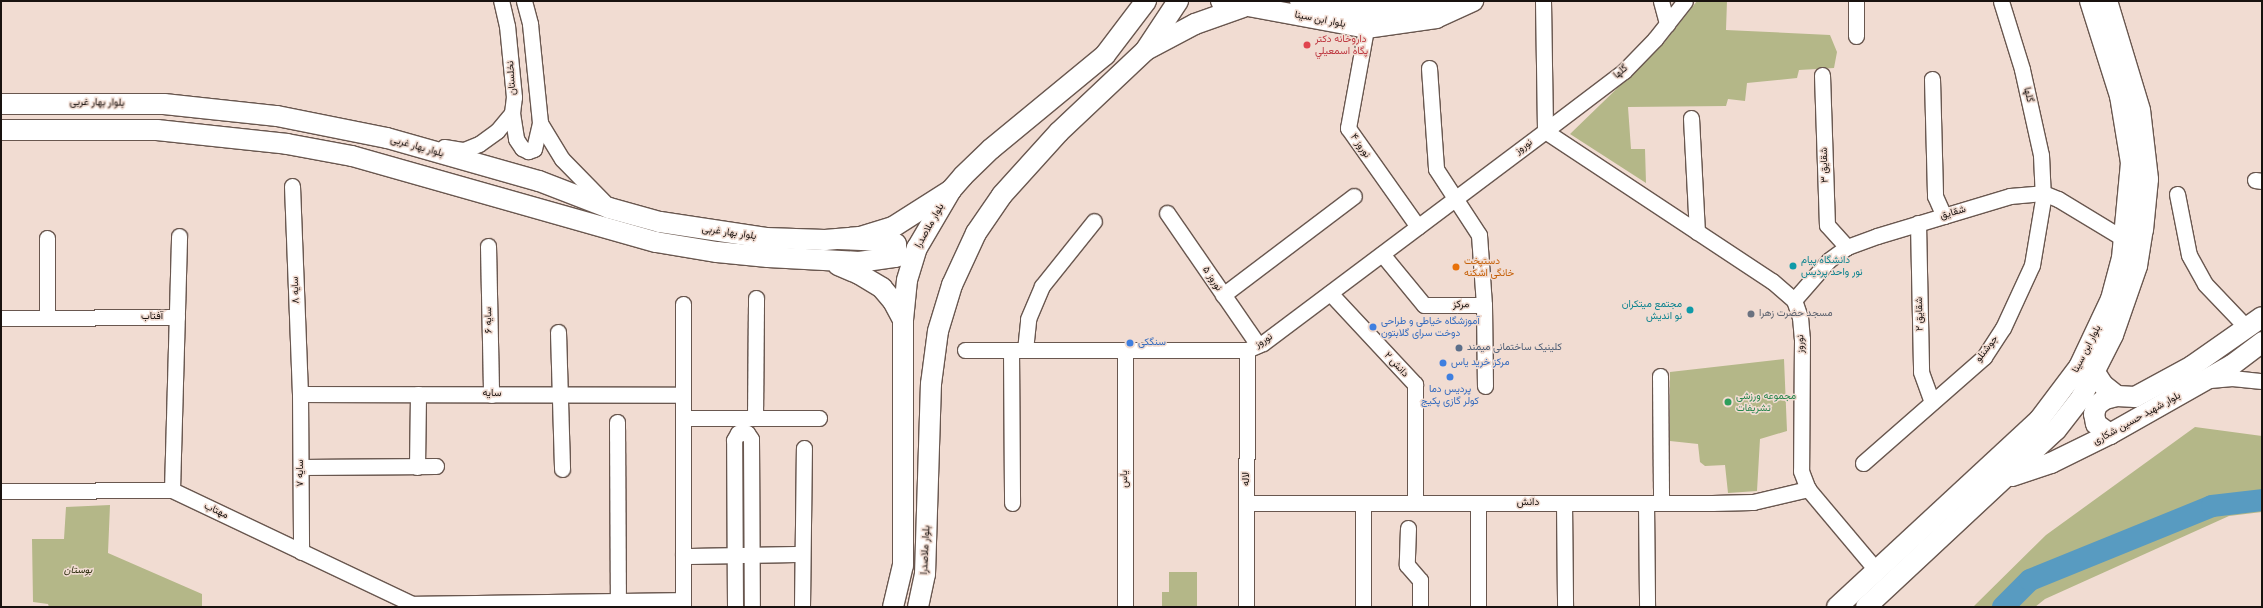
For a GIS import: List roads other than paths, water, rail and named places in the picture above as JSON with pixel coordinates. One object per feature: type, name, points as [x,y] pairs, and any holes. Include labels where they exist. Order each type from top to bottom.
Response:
[{"type":"main road","name":"بلوار ملاصدرا","points":[[893,607],[903,565],[903,320],[907,280],[917,248],[951,190],[991,149],[1105,55],[1146,1]]},
{"type":"main road","name":"بلوار ملاصدرا","points":[[918,607],[925,574],[931,384],[938,331],[952,285],[976,233],[1002,195],[1059,132],[1145,51],[1178,1]]},
{"type":"main road","name":"بلوار ابن سینا","points":[[1302,1],[1368,20],[1438,1]]},
{"type":"main road","name":"بلوار ابن سینا","points":[[1234,4],[1368,20],[1436,18],[1473,1]]},
{"type":"main road","name":"بلوار ابن سینا","points":[[1866,607],[2042,444],[2081,398],[2087,369],[2111,299],[2124,240],[2131,163],[2127,127],[2090,1]]},
{"type":"main road","name":"بلوار ابن سینا","points":[[1837,607],[2018,441],[2087,369],[2113,335],[2129,296],[2143,230],[2148,179],[2145,135],[2140,110],[2107,1]]},
{"type":"main road","points":[[1145,51],[1234,4]]},
{"type":"main road","name":"بلوار بهار غربی","points":[[1,104],[164,104],[277,116],[387,138],[539,181],[609,208],[660,222],[718,232],[829,246]]},
{"type":"main road","name":"بلوار بهار غربی","points":[[1,130],[157,130],[287,144],[352,156],[656,242],[717,252],[829,246]]},
{"type":"main road","points":[[829,246],[893,228],[951,190]]},
{"type":"main road","points":[[829,246],[859,274],[882,288],[893,301],[903,320]]},
{"type":"main road","name":"بلوار شهید حسین شکاری","points":[[2117,396],[2135,397],[2148,392],[2220,348],[2255,322]]},
{"type":"main road","name":"بلوار شهید حسین شکاری","points":[[2003,479],[2051,463],[2110,434],[2205,381],[2262,342]]},
{"type":"main road","points":[[2087,369],[2117,396]]},
{"type":"main road","points":[[2110,434],[2096,424],[2094,414],[2097,405],[2105,399],[2117,396]]},
{"type":"street","name":"نخلستان","points":[[501,1],[507,26],[513,89],[512,113],[516,139],[522,148],[528,151],[534,149],[540,123]]},
{"type":"street","points":[[524,1],[530,24],[540,123],[562,159],[609,208]]},
{"type":"street","points":[[1543,1],[1545,132],[1772,281],[1794,300]]},
{"type":"street","points":[[1661,1],[1667,24]]},
{"type":"street","name":"گلها","points":[[1545,132],[1624,71],[1667,24],[1685,1]]},
{"type":"street","points":[[1856,1],[1856,36]]},
{"type":"street","name":"گلها","points":[[2001,1],[2033,116],[2041,155],[2043,193]]},
{"type":"street","name":"نوروز ۴","points":[[1368,20],[1348,128],[1418,227]]},
{"type":"street","points":[[1428,68],[1436,169],[1479,235],[1484,305]]},
{"type":"street","name":"شقایق ۳","points":[[1822,75],[1827,224],[1847,247]]},
{"type":"street","points":[[1932,79],[1936,196],[1944,216]]},
{"type":"street","points":[[387,138],[464,150],[479,144],[497,131],[512,113]]},
{"type":"street","points":[[1691,118],[1697,232]]},
{"type":"street","name":"نوروز","points":[[965,350],[1125,351],[1252,348],[1330,293],[1545,132]]},
{"type":"street","name":"سایه ۸","points":[[292,186],[300,394]]},
{"type":"street","name":"شقایق","points":[[1794,300],[1829,260],[1847,247],[2010,196],[2043,193],[2058,199],[2124,240]]},
{"type":"street","name":"جوشنلو","points":[[1864,463],[1984,357],[2003,328],[2032,265],[2043,193]]},
{"type":"street","points":[[2177,194],[2189,255],[2205,284],[2255,322]]},
{"type":"street","points":[[1223,295],[1354,196]]},
{"type":"street","name":"نوروز ۵","points":[[1167,213],[1223,295],[1252,348]]},
{"type":"street","points":[[1012,503],[1018,350],[1028,319],[1042,286],[1094,221]]},
{"type":"street","name":"شقایق ۲","points":[[1918,224],[1921,372],[1932,402]]},
{"type":"street","points":[[177,317],[179,236]]},
{"type":"street","points":[[47,238],[47,318]]},
{"type":"street","name":"سایه ۶","points":[[488,246],[491,394]]},
{"type":"street","name":"مرکز","points":[[1382,254],[1424,305],[1484,305],[1484,386]]},
{"type":"street","name":"دانش ۲","points":[[1330,293],[1415,384],[1415,503]]},
{"type":"street","points":[[755,418],[756,298]]},
{"type":"street","name":"نوروز","points":[[1794,300],[1800,317],[1802,339],[1801,471],[1808,489],[1877,571]]},
{"type":"street","points":[[412,606],[584,604],[618,601],[684,604],[683,304]]},
{"type":"street","name":"آفتاب","points":[[1,318],[177,317],[172,490]]},
{"type":"street","points":[[558,332],[562,469]]},
{"type":"street","name":"لاله","points":[[1246,607],[1247,503],[1252,348]]},
{"type":"street","name":"یاس","points":[[1125,351],[1125,607]]},
{"type":"street","points":[[1660,376],[1661,503]]},
{"type":"street","points":[[2205,381],[2232,378],[2262,381]]},
{"type":"street","name":"سایه","points":[[300,394],[683,395]]},
{"type":"street","name":"سایه ۷","points":[[300,394],[301,552]]},
{"type":"street","points":[[417,467],[418,394]]},
{"type":"street","points":[[683,418],[819,418]]},
{"type":"street","points":[[617,422],[618,601]]},
{"type":"street","points":[[735,607],[734,440],[738,433],[747,433],[751,439],[752,607]]},
{"type":"street","points":[[802,607],[804,448]]},
{"type":"street","points":[[301,467],[436,466]]},
{"type":"street","name":"دانش","points":[[1247,503],[1753,502],[1808,489]]},
{"type":"street","name":"مهتاب","points":[[1,491],[172,490],[412,606]]},
{"type":"street","points":[[1363,503],[1363,607]]},
{"type":"street","points":[[1478,503],[1478,607]]},
{"type":"street","points":[[1564,503],[1565,607]]},
{"type":"street","points":[[1646,503],[1647,607]]},
{"type":"street","points":[[1408,528],[1407,565],[1420,580],[1420,607]]},
{"type":"street","points":[[683,556],[802,554]]},
{"type":"waterway","points":[[2003,607],[2030,580],[2212,506],[2262,500]]},
{"type":"place","name":"داروخانه دكتر پگاه اسمعيلي","points":[[1307,45]]},
{"type":"place","name":"دانشگاه پیام نور واحد پردیس","points":[[1793,266]]},
{"type":"place","name":"دستپخت خانگی اشکنه","points":[[1456,267]]},
{"type":"place","name":"مجتمع میتکران نو اندیش","points":[[1690,310]]},
{"type":"place","name":"مسجد حضرت زهرا","points":[[1751,314]]},
{"type":"place","name":"آموزشگاه خیاطی و طراحی دوخت سرای گلابتون","points":[[1373,327]]},
{"type":"place","name":"سنگکی","points":[[1130,343]]},
{"type":"place","name":"کلینیک ساختمانی میمند","points":[[1459,348]]},
{"type":"place","name":"مرکز خرید یاس","points":[[1443,363]]},
{"type":"place","name":"پردیس دما کولر گازی پکیج","points":[[1450,377]]},
{"type":"place","name":"مجموعه ورزشی تشریفات","points":[[1728,402]]},
{"type":"park label","name":"بوستان","points":[[78,571]]}]
